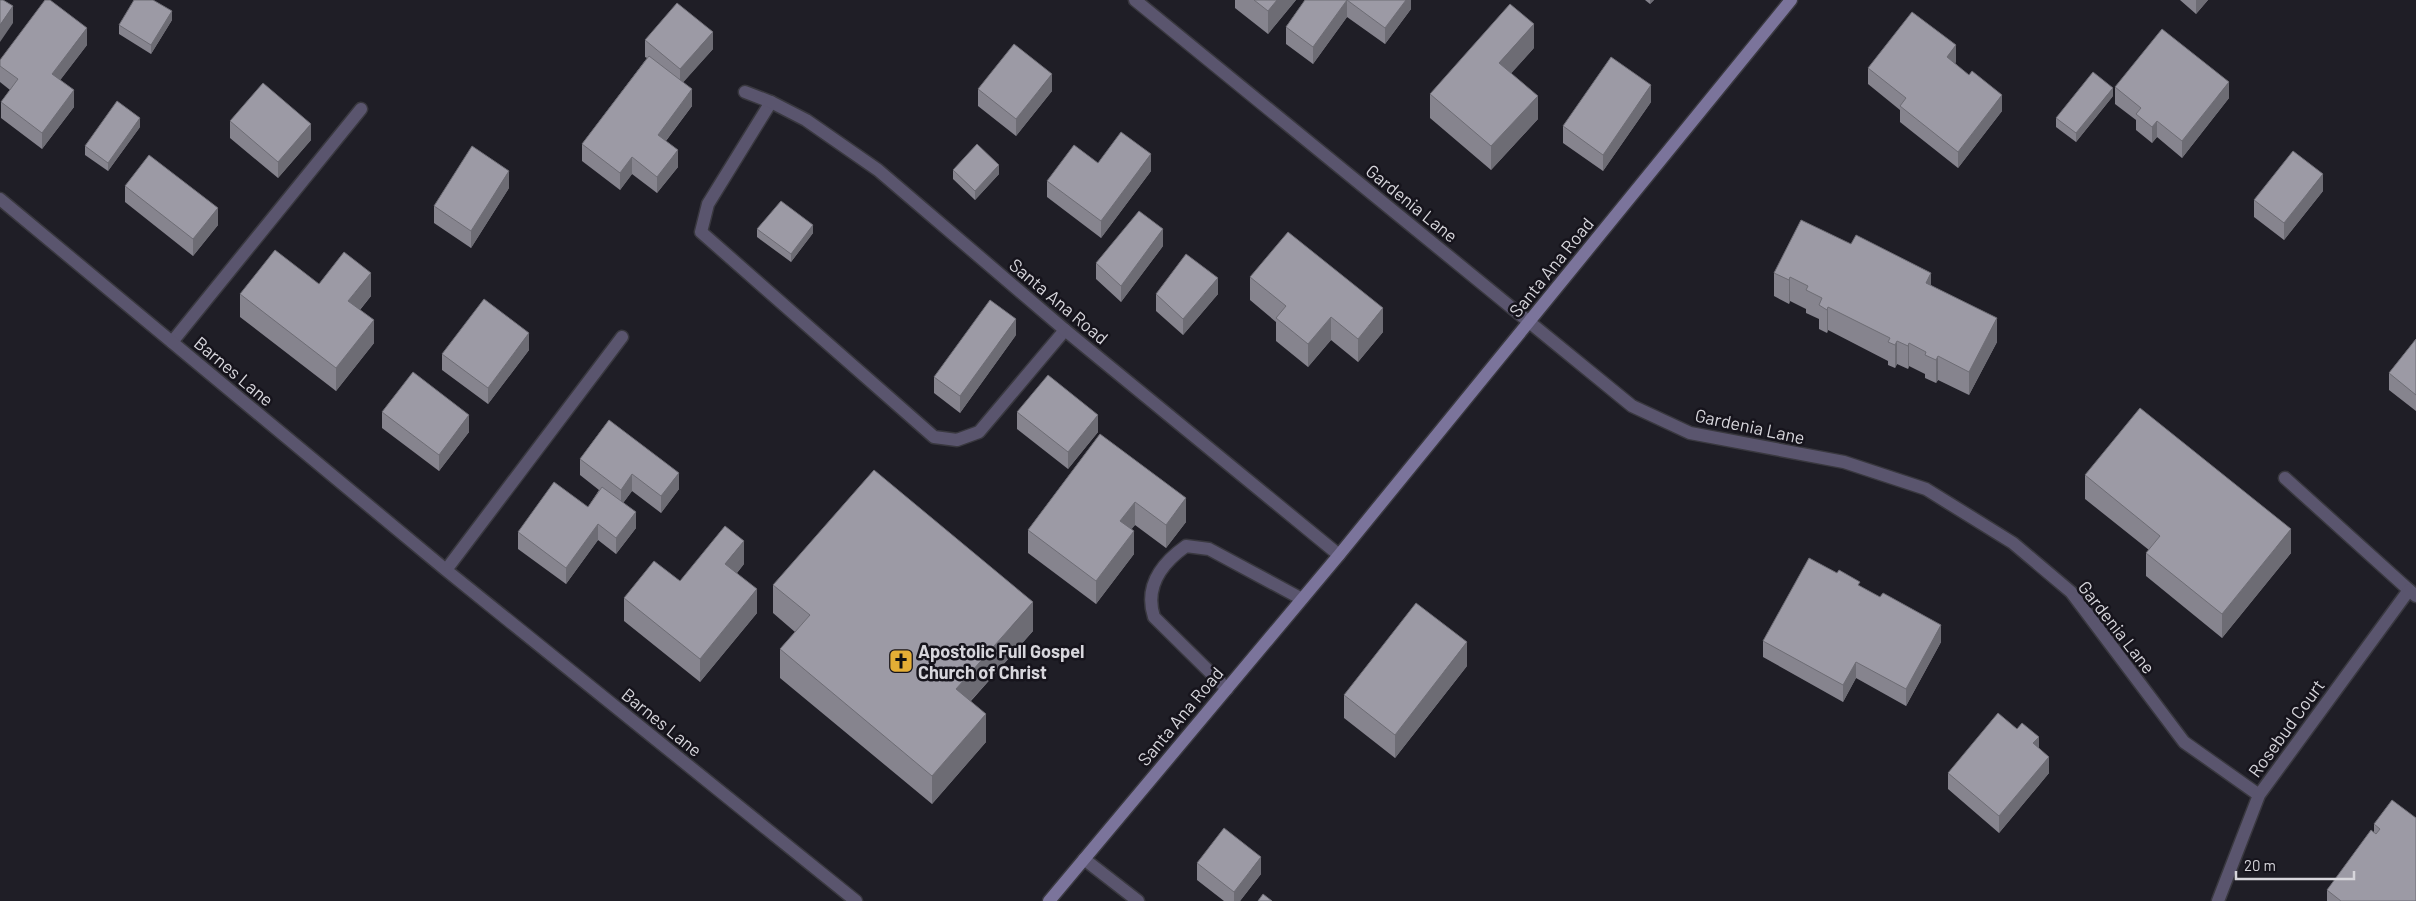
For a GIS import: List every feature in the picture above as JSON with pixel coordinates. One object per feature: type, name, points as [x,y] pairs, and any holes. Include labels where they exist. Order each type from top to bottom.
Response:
[{"type":"street","name":"Gardenia Lane","points":[[1135,0],[1632,406],[1690,433],[1844,462],[1926,489],[2014,543],[2071,592],[2184,742],[2259,795]]},
{"type":"street","name":"Santa Ana Road","points":[[1049,901],[1339,555],[1791,0]]},
{"type":"street","name":"Santa Ana Road","points":[[744,92],[771,102],[806,120],[878,170],[1065,330],[1339,555]]},
{"type":"street","points":[[771,102],[708,204],[701,232],[934,437],[957,440],[979,432],[1065,330]]},
{"type":"street","points":[[172,342],[361,109]]},
{"type":"street","name":"Barnes Lane","points":[[0,199],[446,570],[856,901]]},
{"type":"street","points":[[446,570],[622,337]]},
{"type":"street","points":[[2285,478],[2413,593]]},
{"type":"street","points":[[1226,688],[1154,616],[1150,605],[1150,592],[1163,567],[1172,556],[1186,546],[1209,549],[1302,599]]},
{"type":"street","name":"Rosebud Court","points":[[2218,901],[2259,795],[2413,593]]},
{"type":"street","points":[[1084,858],[1138,901]]},
{"type":"building","points":[[0,0],[13,6],[0,25]]},
{"type":"building","points":[[45,0],[50,0],[87,28],[52,74],[74,90],[42,133],[1,102],[18,79],[0,66],[0,60]]},
{"type":"building","points":[[134,0],[153,0],[172,11],[151,45],[119,25]]},
{"type":"building","points":[[1254,0],[1277,0],[1268,11]]},
{"type":"building","points":[[1305,0],[1347,0],[1313,47],[1286,27]]},
{"type":"building","points":[[1347,0],[1406,0],[1385,28]]},
{"type":"building","points":[[677,3],[713,32],[680,69],[645,40]]},
{"type":"building","points":[[1510,4],[1534,24],[1499,63],[1538,96],[1491,146],[1430,94]]},
{"type":"building","points":[[1912,12],[1956,45],[1947,57],[1969,75],[1972,71],[2002,95],[1958,152],[1900,106],[1906,98],[1868,68]]},
{"type":"building","points":[[2162,29],[2229,82],[2182,141],[2157,121],[2152,127],[2136,114],[2141,108],[2115,87]]},
{"type":"building","points":[[1014,44],[1052,74],[1016,119],[978,89]]},
{"type":"building","points":[[649,56],[692,89],[658,135],[678,150],[657,177],[632,157],[620,173],[582,144]]},
{"type":"building","points":[[1611,57],[1651,85],[1603,155],[1563,126]]},
{"type":"building","points":[[2093,72],[2113,88],[2076,133],[2056,118]]},
{"type":"building","points":[[263,83],[311,124],[278,162],[230,121]]},
{"type":"building","points":[[117,101],[140,118],[108,163],[85,146]]},
{"type":"building","points":[[1121,132],[1151,154],[1101,221],[1047,181],[1074,145],[1098,163]]},
{"type":"building","points":[[977,144],[999,165],[975,191],[953,170]]},
{"type":"building","points":[[472,146],[509,171],[471,231],[434,206]]},
{"type":"building","points":[[2293,151],[2323,174],[2284,223],[2254,200]]},
{"type":"building","points":[[149,155],[218,208],[193,239],[125,186]]},
{"type":"building","points":[[781,201],[813,225],[791,254],[757,229]]},
{"type":"building","points":[[1139,211],[1163,229],[1121,286],[1096,263]]},
{"type":"building","points":[[1801,220],[1851,244],[1856,235],[1931,273],[1926,283],[1997,318],[1969,372],[1938,356],[1936,360],[1925,355],[1926,352],[1909,343],[1908,346],[1897,341],[1895,345],[1888,342],[1890,338],[1828,307],[1827,310],[1819,305],[1822,298],[1806,290],[1808,286],[1790,277],[1789,280],[1774,273]]},
{"type":"building","points":[[1288,232],[1383,308],[1358,339],[1331,317],[1308,344],[1276,318],[1286,306],[1250,277]]},
{"type":"building","points":[[275,250],[319,284],[344,252],[371,273],[348,301],[374,320],[336,368],[240,294]]},
{"type":"building","points":[[1186,254],[1218,278],[1183,319],[1156,294]]},
{"type":"building","points":[[484,299],[529,333],[488,388],[442,354]]},
{"type":"building","points":[[990,300],[1016,319],[960,396],[934,377]]},
{"type":"building","points":[[2416,339],[2416,395],[2389,373]]},
{"type":"building","points":[[413,372],[469,415],[439,455],[382,412]]},
{"type":"building","points":[[1048,375],[1098,415],[1068,452],[1017,412]]},
{"type":"building","points":[[2140,408],[2291,529],[2222,614],[2146,553],[2160,536],[2085,475]]},
{"type":"building","points":[[609,420],[679,473],[661,496],[632,474],[621,490],[580,459]]},
{"type":"building","points":[[1100,434],[1186,498],[1166,525],[1135,502],[1120,521],[1134,531],[1096,581],[1028,530]]},
{"type":"building","name":"Apostolic Full Gospel Church of Christ","points":[[874,470],[1033,602],[956,689],[986,714],[932,776],[780,649],[810,615],[773,585]]},
{"type":"building","points":[[554,482],[588,507],[602,487],[636,512],[616,538],[598,524],[566,568],[518,532]]},
{"type":"building","points":[[725,526],[744,541],[725,564],[757,589],[700,659],[624,598],[654,561],[680,581]]},
{"type":"building","points":[[1809,558],[1837,573],[1839,570],[1860,582],[1858,585],[1880,597],[1883,593],[1941,625],[1906,689],[1856,662],[1843,685],[1763,641]]},
{"type":"building","points":[[1416,603],[1467,642],[1395,735],[1344,695]]},
{"type":"building","points":[[1998,713],[2017,729],[2022,723],[2039,737],[2033,743],[2049,757],[1999,816],[1948,773]]},
{"type":"building","points":[[2392,800],[2416,818],[2416,901],[2341,901],[2327,890],[2371,830],[2376,834],[2380,829],[2374,824]]},
{"type":"building","points":[[1224,828],[1261,857],[1234,892],[1197,863]]},
{"type":"building","points":[[1263,894],[1272,901],[1258,901]]},
{"type":"place","name":"Apostolic Full Gospel Church of Christ","points":[[901,661]]}]
